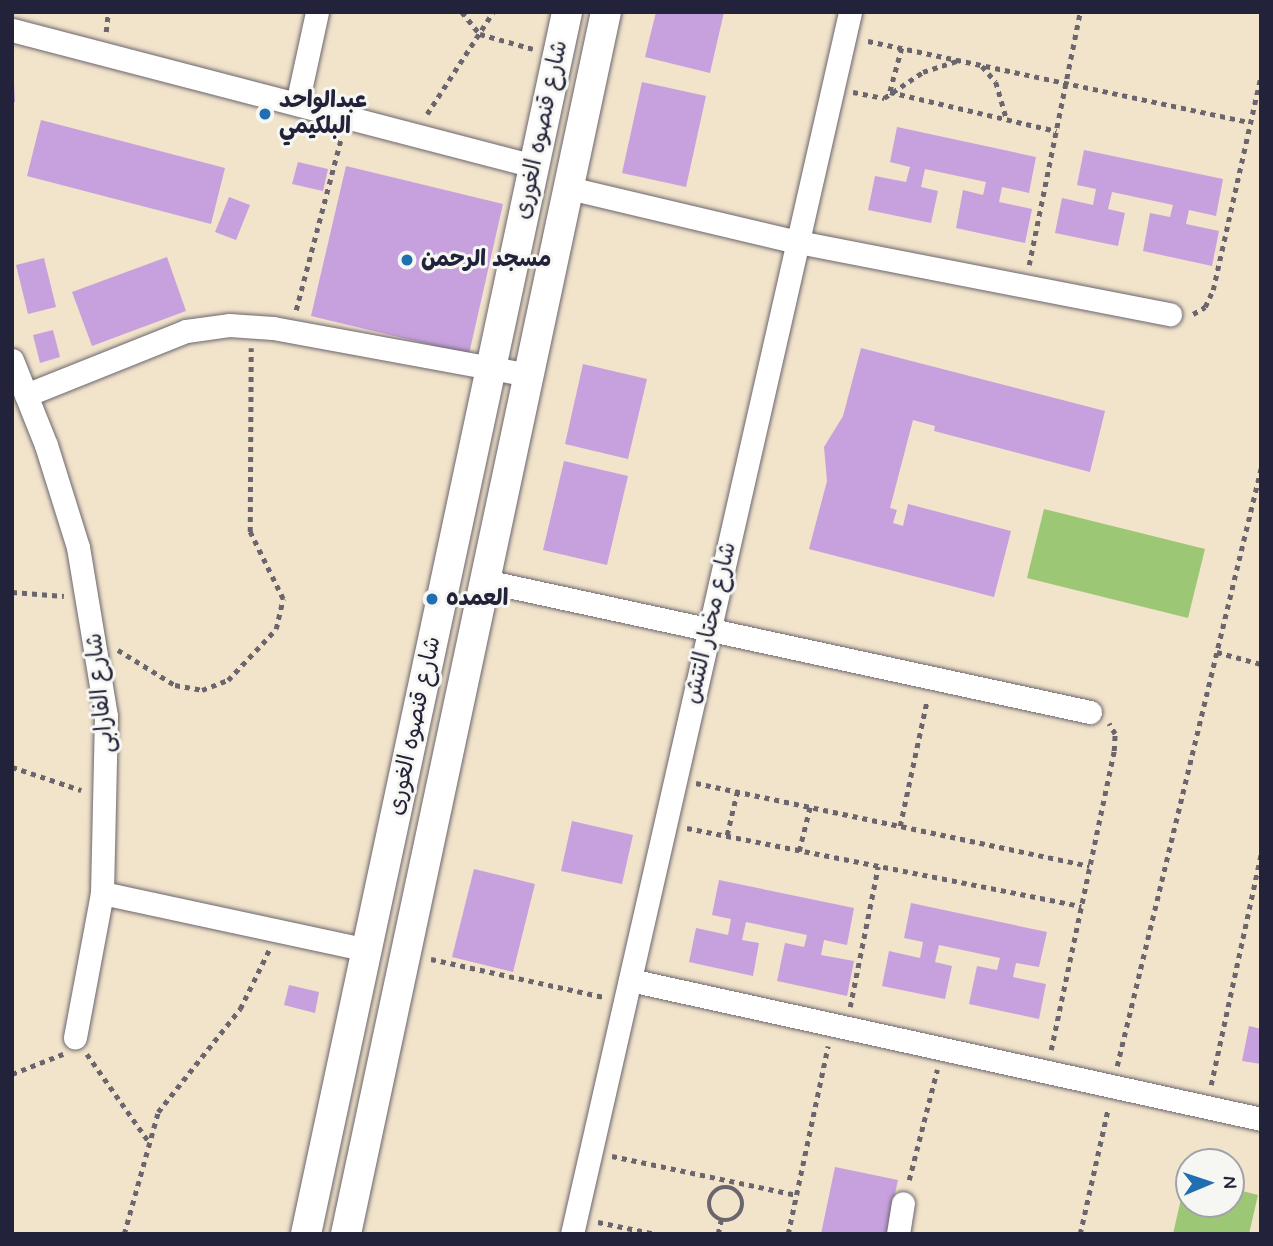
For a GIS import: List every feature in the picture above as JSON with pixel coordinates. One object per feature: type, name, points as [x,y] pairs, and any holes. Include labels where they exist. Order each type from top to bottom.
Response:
[{"type":"street","points":[[297,104],[317,12]]},
{"type":"street","name":"شارع قنصوه الغورى","points":[[306,1234],[567,12]]},
{"type":"street","name":"شارع قنصوه الغورى","points":[[346,1234],[606,12]]},
{"type":"street","name":"شارع مختار التتش","points":[[574,1226],[850,12]]},
{"type":"street","points":[[12,30],[534,166]]},
{"type":"street","points":[[569,188],[798,242],[1170,314]]},
{"type":"street","points":[[26,396],[186,331],[251,326],[491,366],[529,375]]},
{"type":"street","name":"شارع الفارابى","points":[[12,360],[64,495],[89,599],[106,716],[108,797],[102,893],[75,1037]]},
{"type":"street","points":[[485,581],[1090,712]]},
{"type":"street","points":[[102,893],[367,950]]},
{"type":"street","points":[[627,991],[839,1026],[1261,1119]]},
{"type":"street","points":[[898,1234],[903,1203]]},
{"type":"path","points":[[462,12],[480,34],[558,55]]},
{"type":"path","points":[[413,134],[493,12]]},
{"type":"path","points":[[1025,286],[1080,12]]},
{"type":"path","points":[[845,36],[1250,122]]},
{"type":"path","points":[[890,92],[902,48]]},
{"type":"path","points":[[884,98],[923,72],[961,61]]},
{"type":"path","points":[[980,64],[996,82],[1006,118]]},
{"type":"path","points":[[1170,314],[1189,317],[1205,307],[1213,290],[1261,76]]},
{"type":"path","points":[[890,92],[1056,131]]},
{"type":"path","points":[[290,331],[347,117]]},
{"type":"path","points":[[96,636],[160,678],[202,690],[228,680],[276,629],[283,598],[250,532],[251,326]]},
{"type":"path","points":[[1080,1234],[1261,468]]},
{"type":"path","points":[[12,592],[89,599]]},
{"type":"path","points":[[1216,652],[1261,664]]},
{"type":"path","points":[[900,826],[932,677]]},
{"type":"path","points":[[1046,1071],[1115,734],[1106,719],[1090,712]]},
{"type":"path","points":[[12,768],[108,797]]},
{"type":"path","points":[[676,779],[1089,866]]},
{"type":"path","points":[[727,836],[737,792]]},
{"type":"path","points":[[799,851],[810,807]]},
{"type":"path","points":[[666,823],[1081,906]]},
{"type":"path","points":[[1206,1107],[1261,853]]},
{"type":"path","points":[[788,1234],[878,867]]},
{"type":"path","points":[[124,1234],[158,1112],[240,1009],[279,931]]},
{"type":"path","points":[[406,953],[627,991]]},
{"type":"path","points":[[12,1074],[61,1055],[75,1037],[149,1143]]},
{"type":"path","points":[[903,1203],[943,1049]]},
{"type":"path","points":[[591,1151],[731,1184],[797,1195]]},
{"type":"path","points":[[731,1184],[740,1195],[742,1208],[734,1219],[721,1220],[710,1212],[709,1199],[717,1189],[731,1184]]},
{"type":"path","points":[[718,1234],[721,1220]]},
{"type":"path","points":[[574,1226],[656,1234]]},
{"type":"green space","points":[[1044,509],[1205,549],[1188,618],[1027,578]]},
{"type":"green space","points":[[1245,1192],[1258,1195],[1249,1234],[1173,1234],[1177,1218],[1245,1218]]},
{"type":"building","points":[[656,12],[724,12],[710,73],[645,57]]},
{"type":"building","points":[[642,82],[706,96],[686,187],[622,173]]},
{"type":"building","points":[[12,84],[15,102],[12,103]]},
{"type":"building","points":[[41,120],[225,168],[211,224],[27,176]]},
{"type":"building","points":[[897,127],[1036,157],[1029,193],[1002,187],[999,202],[1032,209],[1025,243],[956,228],[963,190],[983,195],[986,182],[925,169],[921,187],[938,191],[931,223],[868,210],[875,176],[906,182],[910,167],[890,162]]},
{"type":"building","points":[[1084,150],[1223,179],[1216,216],[1189,210],[1186,224],[1219,231],[1212,266],[1143,251],[1150,213],[1170,217],[1173,205],[1112,192],[1108,209],[1125,213],[1118,246],[1055,233],[1062,198],[1093,205],[1096,189],[1077,185]]},
{"type":"building","points":[[298,162],[328,169],[323,191],[292,184]]},
{"type":"building","name":"مسجد الرحمن","points":[[346,166],[503,204],[469,354],[311,316]]},
{"type":"building","points":[[229,197],[250,205],[236,240],[215,232]]},
{"type":"building","points":[[167,257],[186,311],[92,346],[72,292]]},
{"type":"building","points":[[44,258],[56,307],[28,314],[16,265]]},
{"type":"building","points":[[53,330],[60,357],[40,363],[33,335]]},
{"type":"building","points":[[861,348],[1105,411],[1090,472],[934,431],[935,426],[913,420],[890,508],[897,510],[893,523],[903,526],[908,504],[1011,531],[994,597],[809,549],[827,481],[824,447],[843,416]]},
{"type":"building","points":[[583,364],[647,379],[628,459],[565,444]]},
{"type":"building","points":[[564,461],[628,476],[607,565],[543,550]]},
{"type":"building","points":[[572,821],[633,835],[622,884],[561,871]]},
{"type":"building","points":[[474,869],[535,884],[513,972],[452,957]]},
{"type":"building","points":[[719,880],[854,908],[847,945],[824,940],[821,955],[854,961],[847,996],[777,981],[785,943],[804,947],[807,935],[746,922],[742,940],[759,943],[753,976],[689,962],[696,928],[728,935],[731,919],[712,915]]},
{"type":"building","points":[[911,903],[1047,932],[1039,967],[1016,963],[1013,977],[1046,984],[1039,1019],[969,1004],[977,966],[997,970],[1000,958],[939,945],[935,962],[952,966],[945,999],[882,986],[889,951],[920,958],[923,942],[904,938]]},
{"type":"building","points":[[289,985],[319,992],[315,1013],[284,1005]]},
{"type":"building","points":[[1249,1026],[1261,1029],[1261,1064],[1242,1061]]},
{"type":"building","points":[[835,1167],[898,1180],[886,1234],[821,1234]]},
{"type":"place","name":"عبدالواحد البلكيمي","points":[[265,114]]},
{"type":"place","name":"مسجد الرحمن","points":[[407,260]]},
{"type":"place","name":"العمده","points":[[432,599]]}]
